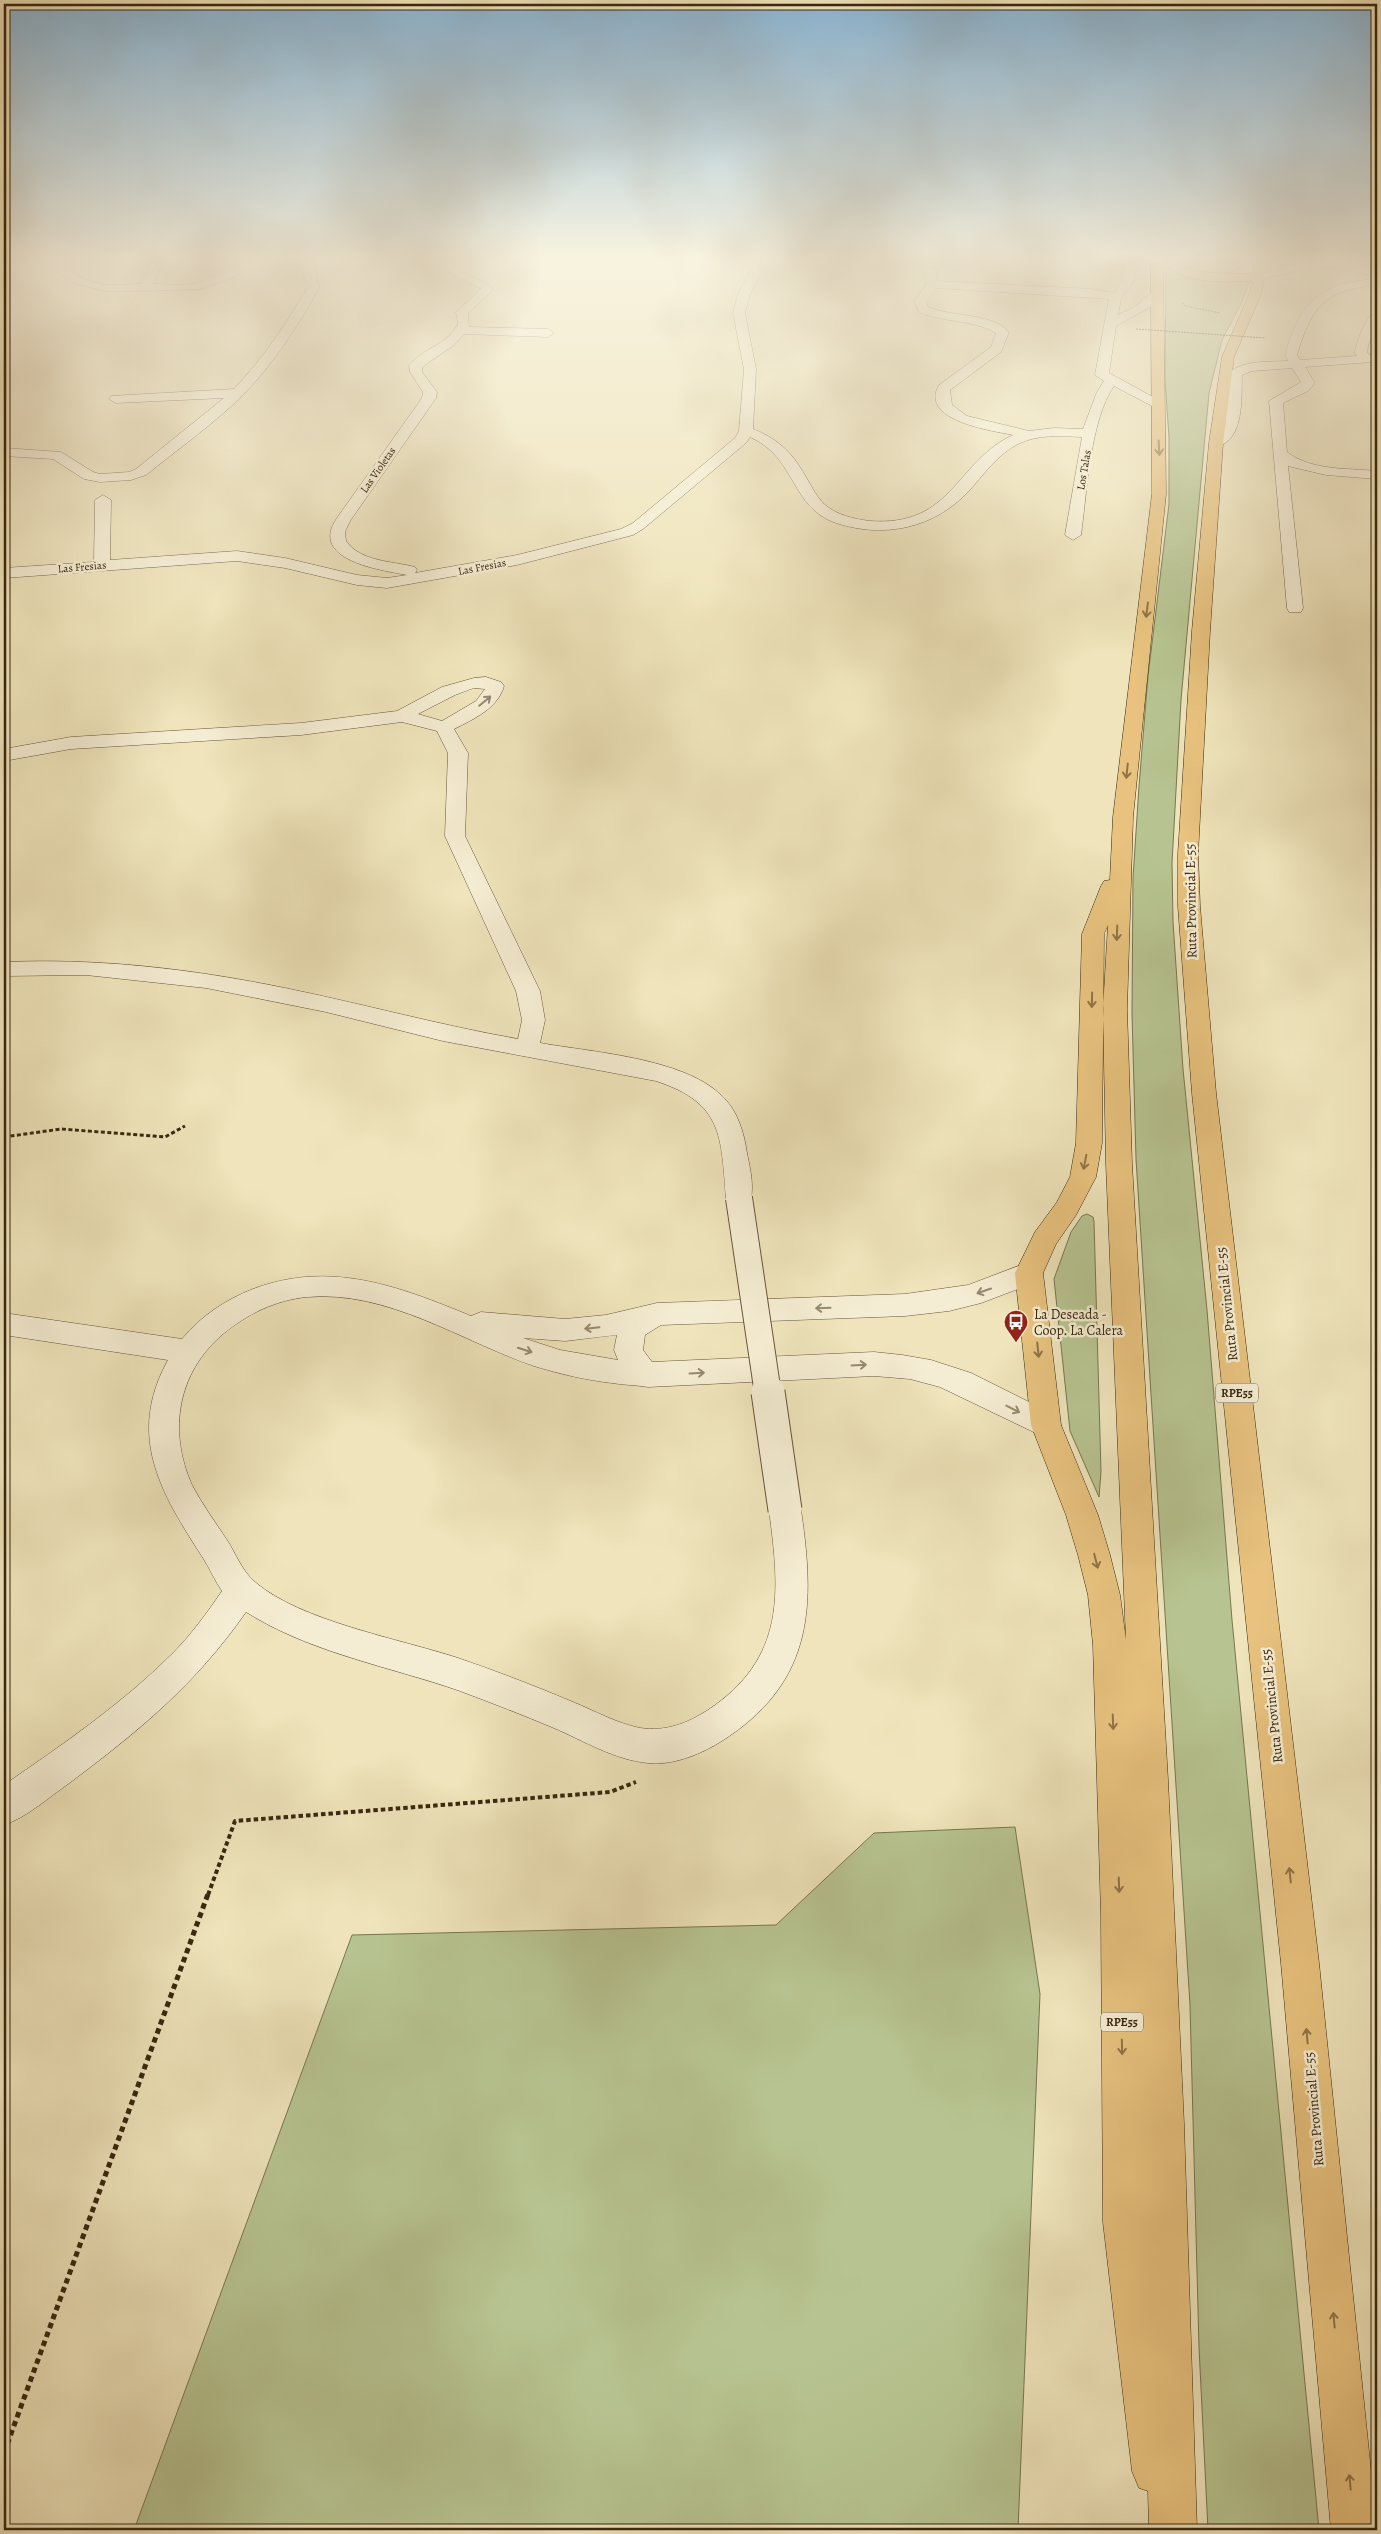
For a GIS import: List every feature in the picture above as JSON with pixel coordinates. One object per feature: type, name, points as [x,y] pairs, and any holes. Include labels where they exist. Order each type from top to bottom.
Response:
[{"type":"main road","name":"RPE55","points":[[1157,379],[1159,494],[1128,761],[1119,869],[1115,1009],[1119,1164],[1150,1780],[1163,2124],[1173,2530]]},
{"type":"main road","name":"Ruta Provincial E-55","points":[[1225,379],[1216,443],[1201,631],[1188,854],[1192,960],[1205,1102],[1300,1963],[1354,2530]]},
{"type":"main road","name":"RPE55","points":[[1119,869],[1093,934],[1089,1143],[1082,1177],[1067,1208],[1045,1239],[1030,1273],[1046,1425],[1082,1514],[1094,1555],[1104,1594],[1110,1645],[1120,1915],[1125,2222],[1164,2530]]},
{"type":"street","points":[[4,452],[56,455],[89,476],[116,478],[131,476],[148,468],[238,393],[251,379]]},
{"type":"street","name":"Las Violetas","points":[[421,379],[430,392],[428,398],[342,521],[337,532],[338,542],[344,550],[366,561],[385,566],[447,574]]},
{"type":"street","points":[[749,379],[746,431],[771,442],[782,452],[794,468],[809,498],[819,509],[842,520],[884,526],[908,524],[936,513],[952,500],[998,450],[1013,440],[1030,434]]},
{"type":"street","points":[[956,379],[944,388],[942,396],[944,404],[952,413],[962,419],[1030,434],[1067,432],[1090,434]]},
{"type":"street","points":[[1216,443],[1232,426],[1236,379]]},
{"type":"street","points":[[1295,608],[1276,402],[1303,388],[1308,383],[1307,379]]},
{"type":"street","points":[[1112,380],[1157,403]]},
{"type":"street","name":"Los Talas","points":[[1073,535],[1090,434],[1102,394],[1112,380]]},
{"type":"street","points":[[116,399],[238,393]]},
{"type":"street","name":"Las Fresias","points":[[4,573],[237,556],[285,563],[370,582],[407,582],[526,558],[627,532],[638,526],[741,440],[746,431]]},
{"type":"street","points":[[1280,454],[1286,460],[1306,467],[1377,475]]},
{"type":"street","points":[[102,565],[103,500]]},
{"type":"street","points":[[4,755],[71,743],[301,729],[402,716],[440,696],[468,685],[490,683],[495,686],[491,697],[459,720],[444,727],[402,716]]},
{"type":"street","points":[[444,727],[458,753],[456,836],[466,863],[528,991],[535,1015],[533,1032],[526,1048]]},
{"type":"street","points":[[4,969],[45,966],[106,968],[218,982],[326,1004],[442,1033],[647,1070],[681,1081],[704,1092],[720,1110],[732,1130],[739,1198],[785,1510],[794,1582],[790,1623],[779,1660],[754,1695],[729,1718],[678,1744],[646,1746],[612,1737],[522,1698],[460,1675],[337,1638],[284,1619],[242,1591],[187,1509],[168,1461],[162,1425],[170,1382],[185,1351],[207,1329],[244,1305],[276,1292],[310,1286],[344,1287],[398,1299],[522,1350],[572,1364],[609,1371],[648,1375],[874,1364],[901,1366],[932,1372],[961,1383],[1046,1425]]},
{"type":"street","points":[[447,1319],[565,1330],[606,1326],[657,1314],[905,1305],[949,1300],[988,1289],[1030,1273]]},
{"type":"street","points":[[648,1375],[632,1362],[627,1347],[633,1328],[657,1314]]},
{"type":"street","points":[[4,1324],[185,1351]]},
{"type":"street","points":[[4,1807],[119,1723],[176,1674],[210,1637],[242,1591]]},
{"type":"path","points":[[4,1137],[61,1129],[165,1137],[185,1126]]},
{"type":"path","points":[[4,2453],[235,1821],[610,1792],[644,1778]]},
{"type":"green space","points":[[1212,379],[1209,393],[1181,700],[1172,863],[1173,922],[1183,1069],[1207,1310],[1232,1620],[1319,2530],[1208,2530],[1199,2347],[1190,2005],[1136,1159],[1132,1013],[1133,878],[1139,786],[1148,676],[1169,504],[1169,437],[1165,380]]},
{"type":"green space","points":[[1087,1214],[1093,1217],[1094,1221],[1101,1472],[1099,1497],[1070,1431],[1054,1279],[1071,1232],[1082,1216]]},
{"type":"green space","points":[[1015,1827],[1040,1994],[1018,2530],[134,2530],[352,1935],[776,1925],[874,1833]]},
{"type":"place","name":"La Deseada - Coop. La Calera","points":[[1016,1343]]}]
